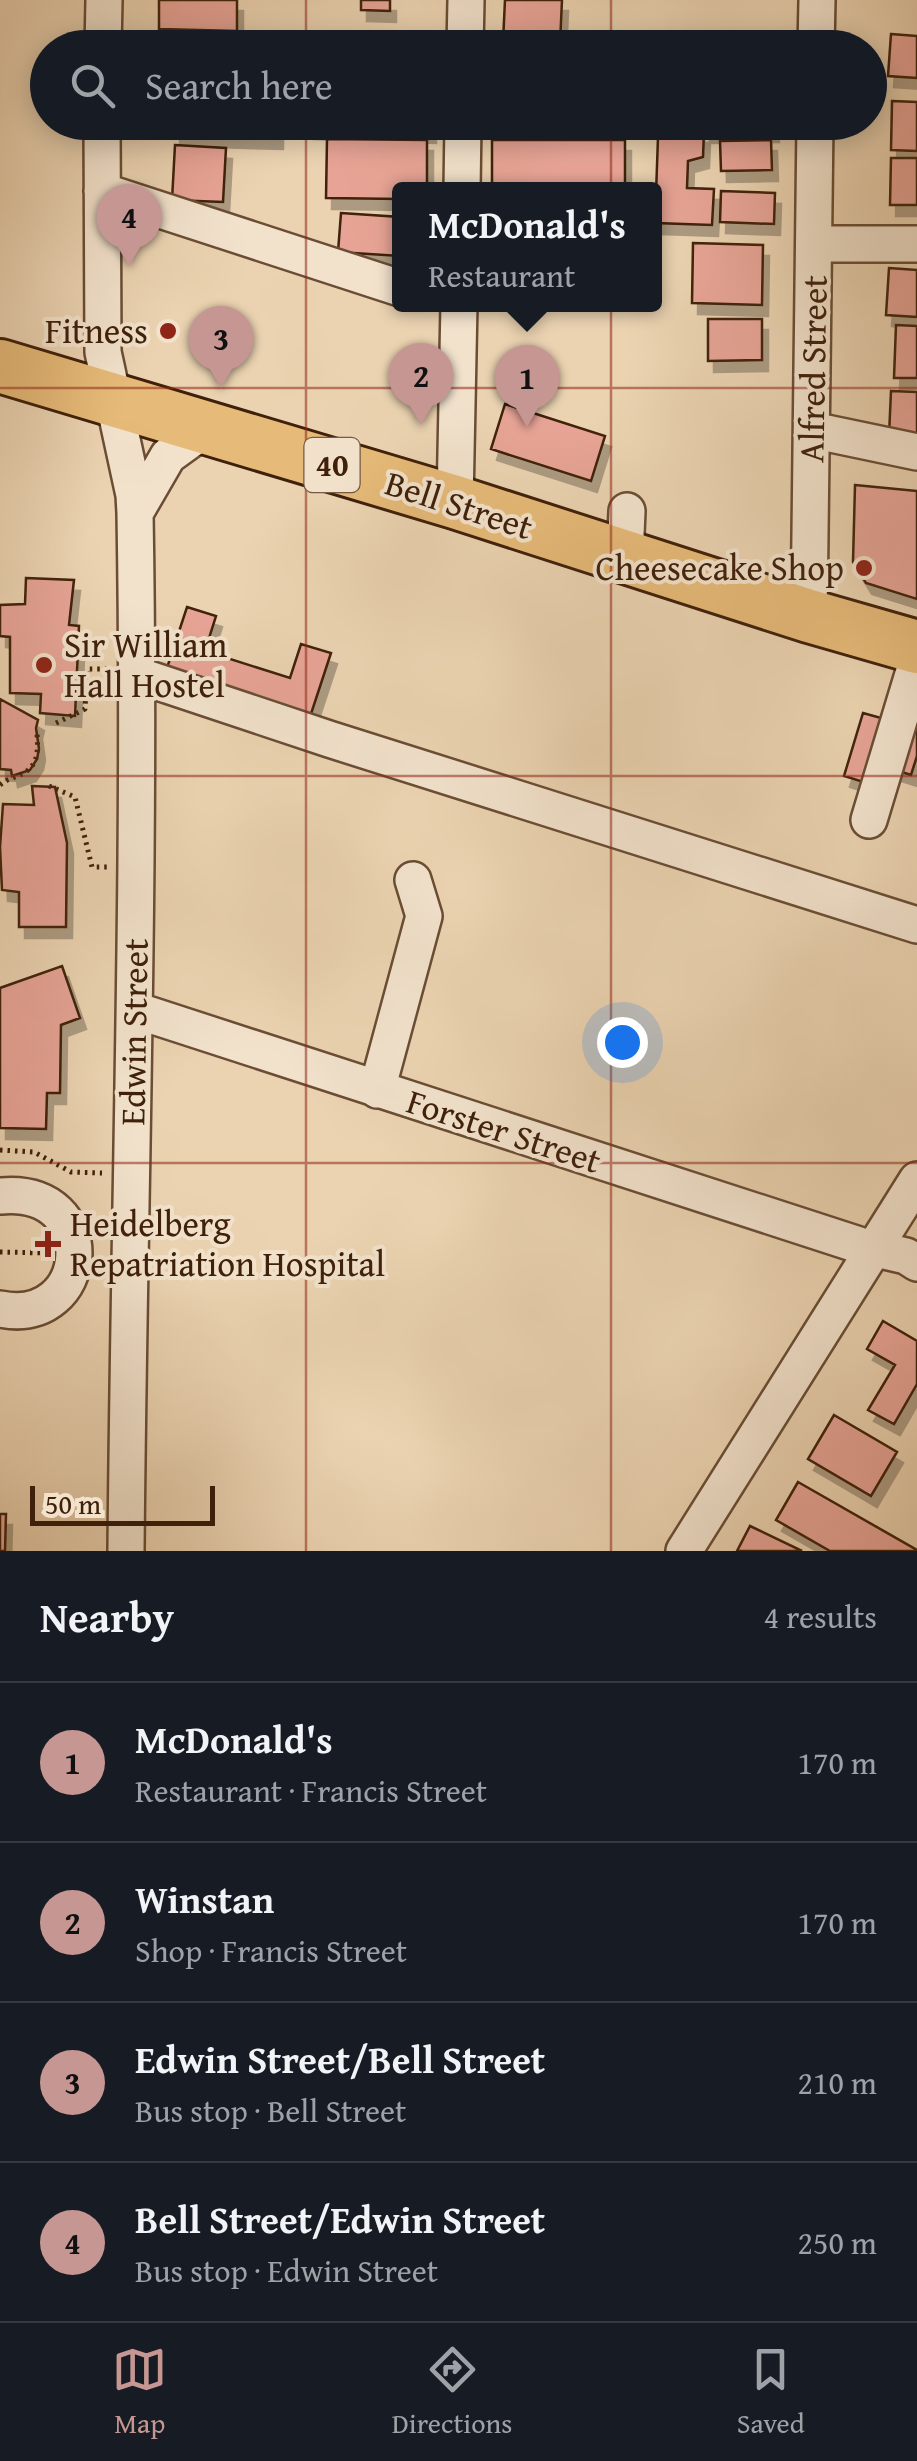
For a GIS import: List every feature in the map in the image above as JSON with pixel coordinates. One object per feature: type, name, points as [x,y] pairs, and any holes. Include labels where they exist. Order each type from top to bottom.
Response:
[{"type":"highway","name":"Bell Street","points":[[0,366],[455,502],[626,534],[809,616],[917,647]]},
{"type":"street","points":[[104,0],[104,30]]},
{"type":"street","points":[[465,30],[466,0]]},
{"type":"street","points":[[816,30],[817,0]]},
{"type":"street","name":"Edwin Street","points":[[102,140],[102,352],[135,513],[124,672],[135,1010],[126,1551]]},
{"type":"street","points":[[462,182],[463,140]]},
{"type":"street","name":"Alfred Street","points":[[809,616],[816,140]]},
{"type":"street","points":[[102,191],[392,285]]},
{"type":"street","points":[[814,244],[917,244]]},
{"type":"street","points":[[455,502],[457,312]]},
{"type":"street","points":[[812,430],[917,452]]},
{"type":"street","points":[[135,513],[168,456],[197,435],[221,432]]},
{"type":"street","points":[[869,820],[917,661]]},
{"type":"street","points":[[124,672],[917,925]]},
{"type":"street","points":[[377,1090],[424,916],[413,880]]},
{"type":"street","name":"Forster Street","points":[[135,1010],[874,1249],[906,1256],[917,1263]]},
{"type":"street","points":[[684,1551],[917,1180]]},
{"type":"street","points":[[0,1196],[20,1194],[39,1199],[56,1210],[68,1225],[73,1257],[62,1290],[48,1302],[32,1310],[0,1309]]},
{"type":"street","name":"Forster Street","points":[[874,1249],[890,1272],[917,1289]]},
{"type":"street","points":[[73,1257],[130,1258]]},
{"type":"path","points":[[56,722],[84,708],[87,669],[124,672]]},
{"type":"path","points":[[0,785],[32,766],[37,758],[38,733]]},
{"type":"path","points":[[49,786],[74,798],[92,867],[107,867]]},
{"type":"path","points":[[0,1150],[34,1152],[71,1172],[102,1173]]},
{"type":"path","points":[[0,1252],[73,1257]]},
{"type":"building","points":[[159,0],[237,0],[237,30],[159,29]]},
{"type":"building","points":[[361,0],[390,0],[390,11],[361,10]]},
{"type":"building","points":[[505,0],[562,0],[561,30],[504,30]]},
{"type":"building","points":[[891,34],[917,36],[917,78],[888,76]]},
{"type":"building","points":[[892,101],[917,102],[917,151],[891,150]]},
{"type":"building","points":[[327,140],[427,140],[427,182],[392,182],[392,199],[326,198]]},
{"type":"building","points":[[492,140],[625,140],[625,182],[492,182]]},
{"type":"building","points":[[658,140],[704,140],[703,157],[688,161],[687,188],[714,189],[712,225],[662,223],[662,182],[656,182]]},
{"type":"building","points":[[771,140],[772,170],[721,171],[720,141]]},
{"type":"building","points":[[175,145],[226,148],[223,202],[172,200]]},
{"type":"building","points":[[891,158],[917,158],[917,205],[890,205]]},
{"type":"building","points":[[721,191],[775,193],[774,224],[720,222]]},
{"type":"building","points":[[341,213],[392,216],[392,255],[338,252]]},
{"type":"building","points":[[693,243],[763,245],[762,305],[692,303]]},
{"type":"building","points":[[889,268],[917,270],[917,317],[886,315]]},
{"type":"building","points":[[708,319],[762,319],[762,360],[708,361]]},
{"type":"building","points":[[896,325],[917,326],[917,378],[894,378]]},
{"type":"building","points":[[891,391],[917,392],[917,437],[889,436]]},
{"type":"building","points":[[505,404],[605,436],[591,481],[491,449]]},
{"type":"building","points":[[855,485],[917,491],[917,599],[866,583],[853,562]]},
{"type":"building","name":"Sir William Hall Hostel","points":[[26,578],[74,580],[69,625],[79,626],[75,716],[40,713],[41,694],[10,693],[10,637],[0,636],[0,605],[25,604]]},
{"type":"building","points":[[187,607],[216,616],[205,651],[290,678],[301,644],[331,653],[310,717],[166,671]]},
{"type":"building","name":"Sir William Hall Hostel","points":[[0,699],[38,720],[37,759],[30,770],[12,776],[11,770],[0,769]]},
{"type":"building","points":[[863,713],[892,721],[873,785],[844,776]]},
{"type":"building","points":[[917,716],[917,756],[911,775],[892,769]]},
{"type":"building","name":"Sir William Hall Hostel","points":[[32,786],[55,787],[67,843],[66,927],[19,927],[19,892],[2,890],[3,804],[34,805]]},
{"type":"building","points":[[62,966],[80,1018],[61,1025],[60,1093],[47,1093],[46,1129],[0,1128],[0,988]]},
{"type":"building","points":[[883,1321],[917,1341],[917,1384],[894,1424],[868,1410],[895,1365],[867,1349]]},
{"type":"building","points":[[834,1415],[897,1452],[871,1496],[808,1459]]},
{"type":"building","points":[[798,1482],[917,1551],[830,1551],[776,1520]]},
{"type":"building","points":[[0,1514],[6,1514],[5,1551],[0,1551]]},
{"type":"building","points":[[750,1526],[802,1551],[737,1551]]},
{"type":"place","name":"Bell Street/Edwin Street","points":[[129,266]]},
{"type":"place","name":"Fitness","points":[[168,331]]},
{"type":"place","name":"Edwin Street/Bell Street","points":[[221,388]]},
{"type":"place","name":"Winstan","points":[[421,425]]},
{"type":"place","name":"McDonald's","points":[[527,427]]},
{"type":"place","name":"Cheesecake Shop","points":[[864,568]]},
{"type":"place","name":"Sir William Hall Hostel","points":[[44,665]]},
{"type":"place","name":"Heidelberg Repatriation Hospital","points":[[48,1244]]}]
